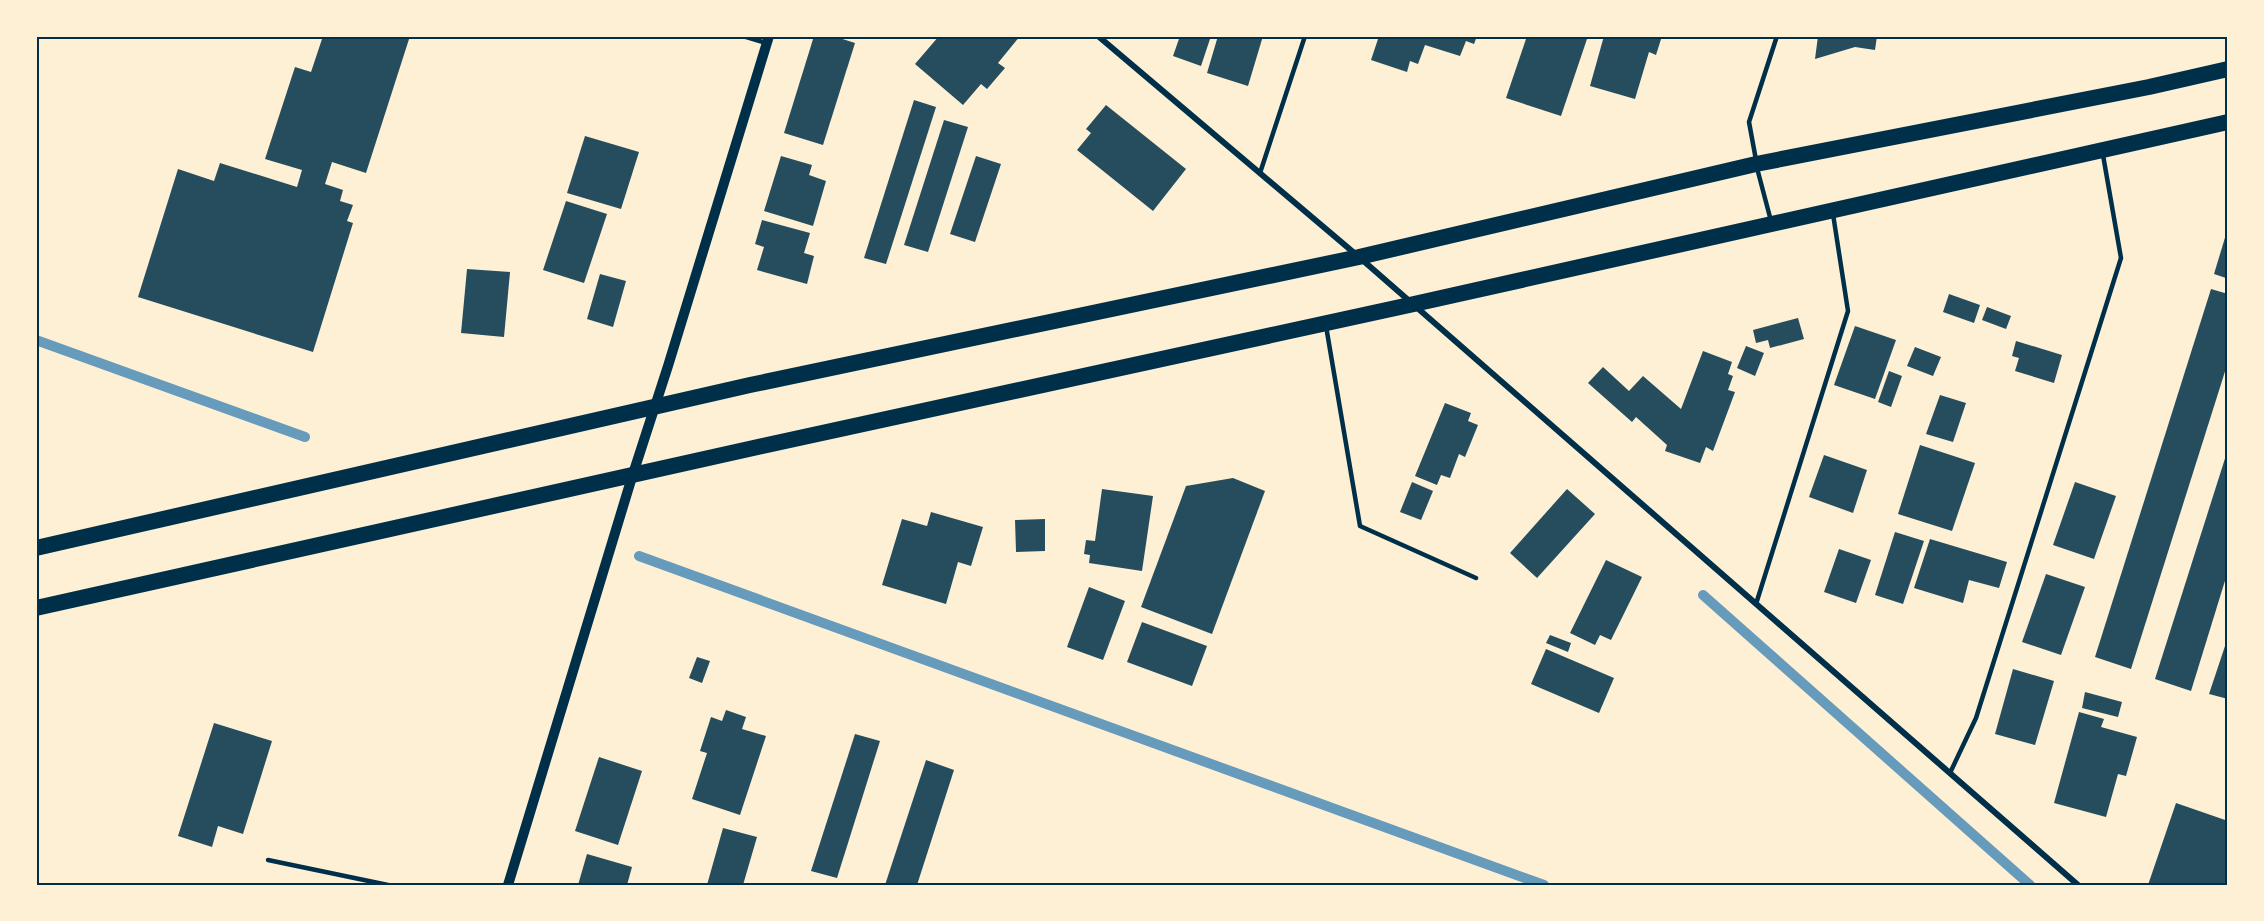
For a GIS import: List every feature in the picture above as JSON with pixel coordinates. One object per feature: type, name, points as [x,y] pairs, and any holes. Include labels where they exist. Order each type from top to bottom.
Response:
[{"type":"highway","points":[[36,548],[654,406],[1359,257],[1756,164],[2228,69]]},
{"type":"highway","points":[[36,608],[2228,122]]},
{"type":"street","points":[[1098,36],[1414,304],[2078,885]]},
{"type":"street","points":[[508,885],[768,40]]},
{"type":"lane","points":[[743,36],[768,40]]},
{"type":"lane","points":[[1260,173],[1305,36]]},
{"type":"lane","points":[[1772,224],[1756,164],[1749,122],[1777,36]]},
{"type":"lane","points":[[1950,773],[1976,718],[2121,258],[2102,150]]},
{"type":"lane","points":[[1756,604],[1848,310],[1832,210]]},
{"type":"lane","points":[[1326,323],[1360,525],[1476,578]]},
{"type":"lane","points":[[268,860],[388,885]]},
{"type":"building","points":[[323,36],[410,36],[366,173],[332,162],[325,184],[343,190],[340,201],[353,205],[347,221],[353,223],[313,352],[138,297],[178,169],[214,181],[220,163],[297,187],[302,170],[265,159],[295,67],[311,72]]},
{"type":"building","points":[[814,36],[833,36],[855,43],[823,145],[784,133]]},
{"type":"building","points":[[939,36],[1020,36],[998,63],[1005,68],[987,89],[981,84],[963,105],[915,64]]},
{"type":"building","points":[[1180,36],[1211,36],[1201,66],[1173,56]]},
{"type":"building","points":[[1218,36],[1263,36],[1248,86],[1207,73]]},
{"type":"building","points":[[1379,36],[1477,36],[1474,44],[1466,41],[1460,56],[1425,45],[1418,64],[1410,61],[1407,72],[1371,60]]},
{"type":"building","points":[[1527,36],[1588,36],[1561,116],[1506,98]]},
{"type":"building","points":[[1604,36],[1662,36],[1656,55],[1649,52],[1635,99],[1590,86]]},
{"type":"building","points":[[1818,36],[1877,36],[1875,50],[1855,47],[1815,59]]},
{"type":"building","points":[[914,100],[936,107],[886,264],[864,258]]},
{"type":"building","points":[[1106,105],[1186,169],[1153,211],[1077,150],[1091,133],[1086,129]]},
{"type":"building","points":[[944,120],[968,127],[928,252],[904,245]]},
{"type":"building","points":[[585,136],[639,152],[621,209],[567,193]]},
{"type":"building","points":[[781,156],[812,165],[809,175],[826,181],[813,226],[764,211]]},
{"type":"building","points":[[976,156],[1001,164],[975,242],[950,234]]},
{"type":"building","points":[[566,201],[607,214],[584,283],[543,270]]},
{"type":"building","points":[[762,220],[810,233],[804,253],[814,256],[807,284],[757,270],[764,247],[755,244]]},
{"type":"building","points":[[2227,231],[2228,273],[2226,278],[2214,274]]},
{"type":"building","points":[[467,269],[510,272],[504,337],[461,333]]},
{"type":"building","points":[[600,274],[626,281],[613,327],[587,319]]},
{"type":"building","points":[[2211,289],[2228,294],[2228,362],[2131,669],[2095,657]]},
{"type":"building","points":[[1949,294],[1980,305],[1974,323],[1943,312]]},
{"type":"building","points":[[1987,307],[2011,316],[2006,329],[1982,320]]},
{"type":"building","points":[[1798,318],[1804,339],[1770,348],[1768,340],[1756,343],[1753,330]]},
{"type":"building","points":[[1855,326],[1896,340],[1875,399],[1834,385]]},
{"type":"building","points":[[2016,341],[2062,355],[2054,383],[2015,371],[2019,358],[2012,356]]},
{"type":"building","points":[[1746,346],[1764,353],[1755,376],[1737,368]]},
{"type":"building","points":[[1915,347],[1941,357],[1933,376],[1907,366]]},
{"type":"building","points":[[1703,351],[1732,362],[1728,374],[1733,376],[1728,390],[1735,392],[1713,451],[1706,447],[1700,463],[1665,451],[1667,445],[1636,417],[1632,422],[1588,383],[1603,367],[1629,391],[1643,376],[1681,409]]},
{"type":"building","points":[[1889,371],[1902,376],[1891,407],[1878,402]]},
{"type":"building","points":[[1940,395],[1966,403],[1953,442],[1926,434]]},
{"type":"building","points":[[1445,403],[1471,413],[1468,421],[1478,425],[1465,457],[1459,454],[1450,478],[1441,475],[1437,485],[1415,476]]},
{"type":"building","points":[[1920,445],[1975,463],[1952,531],[1898,514]]},
{"type":"building","points":[[2228,449],[2228,571],[2191,691],[2155,679]]},
{"type":"building","points":[[1824,455],[1867,470],[1853,513],[1809,497]]},
{"type":"building","points":[[1233,478],[1265,491],[1212,634],[1141,607],[1186,486]]},
{"type":"building","points":[[1412,482],[1433,491],[1421,520],[1400,512]]},
{"type":"building","points":[[2075,482],[2116,496],[2094,559],[2053,545]]},
{"type":"building","points":[[1102,489],[1153,496],[1142,571],[1089,563],[1090,555],[1084,554],[1086,540],[1095,541]]},
{"type":"building","points":[[1567,489],[1595,514],[1537,578],[1510,553]]},
{"type":"building","points":[[931,512],[983,527],[971,566],[958,562],[946,604],[882,585],[902,519],[927,526]]},
{"type":"building","points":[[1045,519],[1045,551],[1016,552],[1015,520]]},
{"type":"building","points":[[1895,532],[1924,541],[1903,604],[1875,595]]},
{"type":"building","points":[[1930,539],[2007,562],[1999,588],[1969,580],[1963,603],[1914,588]]},
{"type":"building","points":[[1839,549],[1871,560],[1856,603],[1824,592]]},
{"type":"building","points":[[1606,560],[1642,577],[1611,640],[1600,635],[1595,645],[1570,633]]},
{"type":"building","points":[[2046,574],[2085,587],[2061,655],[2022,642]]},
{"type":"building","points":[[1089,587],[1125,601],[1103,660],[1067,647]]},
{"type":"building","points":[[1142,622],[1207,646],[1192,686],[1127,662]]},
{"type":"building","points":[[1550,635],[1571,643],[1568,652],[1546,643]]},
{"type":"building","points":[[2228,637],[2228,699],[2209,694]]},
{"type":"building","points":[[1546,649],[1614,678],[1599,713],[1531,684]]},
{"type":"building","points":[[697,657],[710,661],[702,683],[689,678]]},
{"type":"building","points":[[2013,669],[2054,681],[2035,745],[1995,734]]},
{"type":"building","points":[[2085,692],[2122,702],[2118,717],[2082,708]]},
{"type":"building","points":[[726,710],[746,717],[742,729],[766,736],[740,815],[692,799],[707,753],[700,751],[711,717],[722,721]]},
{"type":"building","points":[[2079,712],[2104,719],[2101,727],[2137,737],[2126,776],[2118,774],[2106,817],[2054,803]]},
{"type":"building","points":[[214,723],[272,741],[243,834],[218,826],[212,847],[178,836]]},
{"type":"building","points":[[855,734],[880,741],[837,878],[811,871]]},
{"type":"building","points":[[599,757],[642,771],[618,845],[575,831]]},
{"type":"building","points":[[926,760],[954,770],[917,885],[885,885]]},
{"type":"building","points":[[2176,803],[2228,821],[2228,885],[2148,885]]},
{"type":"building","points":[[723,828],[757,837],[743,885],[707,885]]},
{"type":"building","points":[[587,854],[632,867],[627,885],[578,885]]},
{"type":"waterway","points":[[36,340],[305,437]]},
{"type":"waterway","points":[[639,556],[1544,885]]},
{"type":"waterway","points":[[1703,595],[2030,885]]}]
